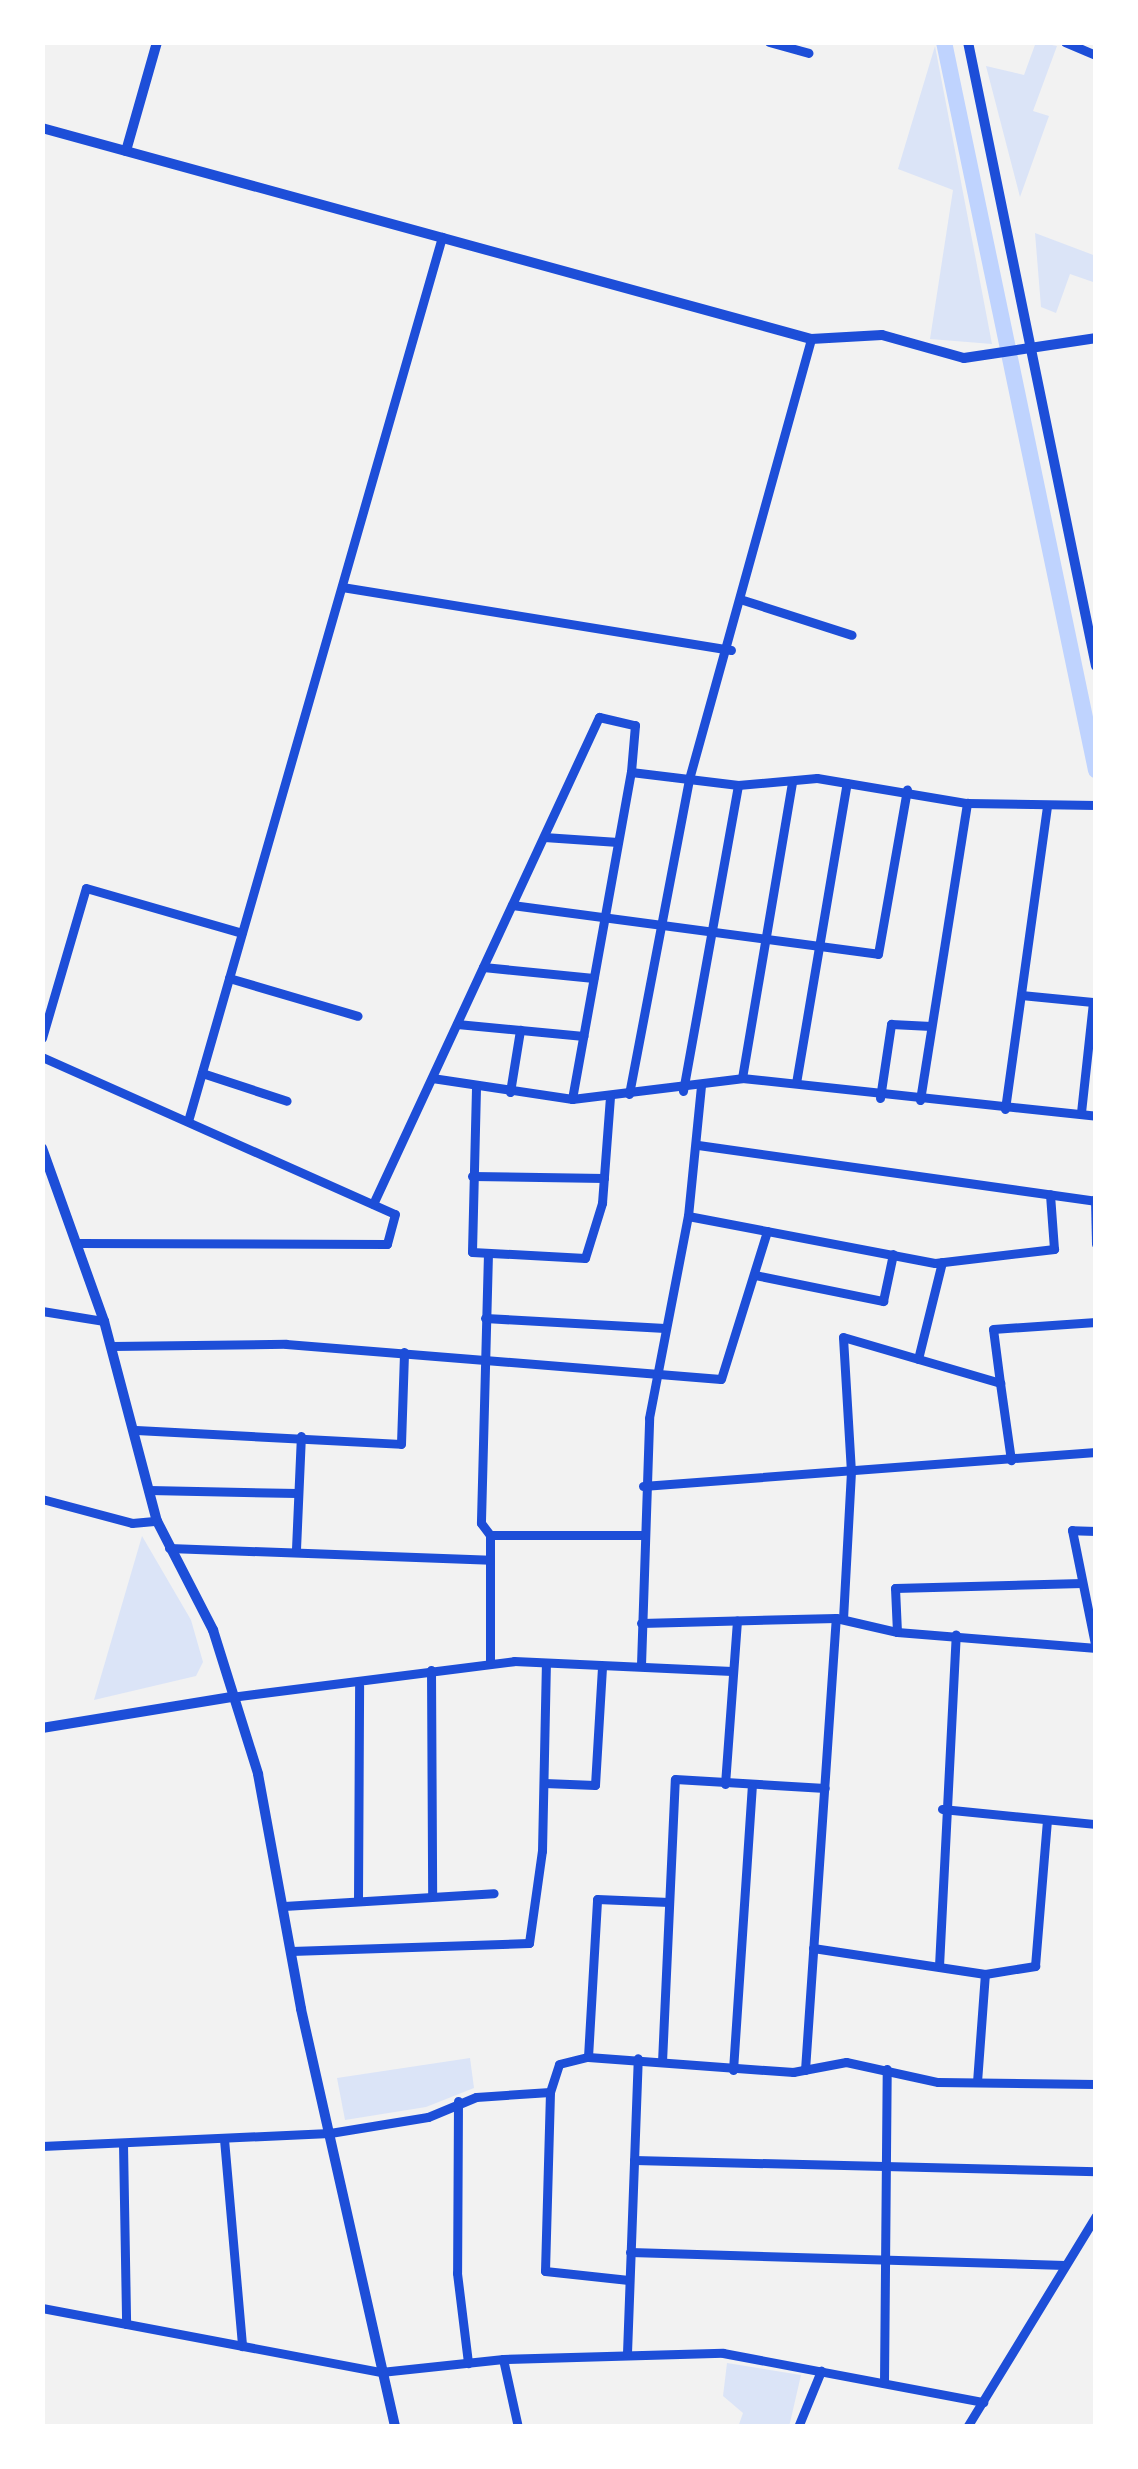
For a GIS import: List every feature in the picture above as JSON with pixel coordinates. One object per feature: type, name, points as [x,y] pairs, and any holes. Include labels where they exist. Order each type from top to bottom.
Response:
[{"type":"street","points":[[126,151],[157,42]]},
{"type":"street","points":[[769,42],[809,53]]},
{"type":"street","points":[[968,42],[1021,349],[1096,666]]},
{"type":"street","points":[[1065,42],[1096,55]]},
{"type":"street","points":[[42,128],[812,339],[882,334],[987,357],[1096,338]]},
{"type":"street","points":[[188,1121],[442,237]]},
{"type":"street","points":[[629,1094],[689,779],[731,650],[812,339]]},
{"type":"street","points":[[342,587],[731,650]]},
{"type":"street","points":[[743,600],[852,634]]},
{"type":"street","points":[[374,1204],[599,717],[635,725],[632,772],[572,1099]]},
{"type":"street","points":[[632,772],[738,784],[847,783],[967,803],[1096,805]]},
{"type":"street","points":[[742,1078],[792,782]]},
{"type":"street","points":[[796,1083],[847,783]]},
{"type":"street","points":[[683,1091],[716,930],[738,784]]},
{"type":"street","points":[[512,905],[878,954],[907,790]]},
{"type":"street","points":[[920,1100],[967,803]]},
{"type":"street","points":[[1005,1109],[1047,807]]},
{"type":"street","points":[[544,837],[618,842]]},
{"type":"street","points":[[42,1038],[86,888],[242,933]]},
{"type":"street","points":[[483,967],[593,978]]},
{"type":"street","points":[[229,978],[358,1016]]},
{"type":"street","points":[[1021,995],[1094,1002],[1081,1114]]},
{"type":"street","points":[[457,1024],[583,1036]]},
{"type":"street","points":[[880,1098],[891,1024],[931,1025]]},
{"type":"street","points":[[510,1092],[520,1030]]},
{"type":"street","points":[[42,1057],[59,1070],[188,1121],[395,1214],[387,1244],[78,1243]]},
{"type":"street","points":[[42,1074],[59,1070]]},
{"type":"street","points":[[202,1073],[287,1101]]},
{"type":"street","points":[[432,1078],[572,1099],[683,1091],[742,1078],[880,1098],[1096,1116]]},
{"type":"street","points":[[640,1666],[644,1486],[657,1368],[688,1216],[701,1086]]},
{"type":"street","points":[[476,1088],[472,1252],[488,1253],[585,1258],[604,1178],[610,1096]]},
{"type":"street","points":[[698,1145],[1093,1199],[1096,1244]]},
{"type":"street","points":[[42,1148],[112,1346],[157,1521],[214,1630],[267,1806],[291,1951],[394,2427]]},
{"type":"street","points":[[472,1176],[604,1178]]},
{"type":"street","points":[[688,1216],[942,1262],[1054,1249],[1050,1195]]},
{"type":"street","points":[[112,1346],[286,1344],[657,1368],[721,1379],[767,1231]]},
{"type":"street","points":[[488,1253],[481,1523],[490,1535],[490,1663]]},
{"type":"street","points":[[755,1275],[883,1301],[893,1255]]},
{"type":"street","points":[[919,1359],[942,1262]]},
{"type":"street","points":[[42,1311],[104,1321]]},
{"type":"street","points":[[485,1318],[665,1328]]},
{"type":"street","points":[[1011,1460],[992,1329],[1096,1322]]},
{"type":"street","points":[[805,2070],[850,1472],[843,1337],[1000,1383]]},
{"type":"street","points":[[136,1430],[400,1444],[404,1352]]},
{"type":"street","points":[[296,1549],[301,1436]]},
{"type":"street","points":[[644,1486],[1095,1452],[1096,1465]]},
{"type":"street","points":[[148,1490],[297,1492]]},
{"type":"street","points":[[42,1499],[132,1523],[157,1521]]},
{"type":"street","points":[[641,1623],[840,1619],[897,1632],[1096,1648],[1072,1529],[1096,1531]]},
{"type":"street","points":[[490,1535],[644,1535]]},
{"type":"street","points":[[169,1548],[296,1549],[490,1560]]},
{"type":"street","points":[[897,1632],[895,1588],[1082,1583]]},
{"type":"street","points":[[725,1784],[737,1619]]},
{"type":"street","points":[[939,1966],[942,1810],[956,1634]]},
{"type":"street","points":[[42,1728],[231,1697],[359,1686],[490,1663],[732,1671]]},
{"type":"street","points":[[291,1951],[529,1943],[544,1783],[546,1664]]},
{"type":"street","points":[[544,1783],[595,1785],[602,1666]]},
{"type":"street","points":[[431,1670],[431,1896]]},
{"type":"street","points":[[358,1900],[359,1686]]},
{"type":"street","points":[[662,2062],[675,1779],[825,1788]]},
{"type":"street","points":[[733,2070],[752,1787]]},
{"type":"street","points":[[942,1810],[1096,1825]]},
{"type":"street","points":[[814,1948],[985,1974],[1035,1966],[1047,1821]]},
{"type":"street","points":[[284,1906],[494,1893]]},
{"type":"street","points":[[588,2057],[597,1899],[669,1902]]},
{"type":"street","points":[[977,2082],[985,1974]]},
{"type":"street","points":[[629,2280],[544,2271],[550,2092],[559,2065],[588,2057],[733,2070],[805,2070],[846,2062],[977,2082],[1096,2084]]},
{"type":"street","points":[[627,2353],[638,2058]]},
{"type":"street","points":[[884,2384],[887,2069]]},
{"type":"street","points":[[42,2146],[330,2133],[428,2117],[458,2101],[550,2092]]},
{"type":"street","points":[[458,2101],[457,2273],[468,2362]]},
{"type":"street","points":[[224,2139],[242,2346]]},
{"type":"street","points":[[123,2144],[126,2324]]},
{"type":"street","points":[[634,2160],[886,2162],[1096,2171]]},
{"type":"street","points":[[967,2427],[1096,2216]]},
{"type":"street","points":[[630,2252],[1065,2265]]},
{"type":"street","points":[[42,2308],[381,2372],[503,2359],[723,2353],[983,2402]]},
{"type":"street","points":[[503,2359],[518,2427]]},
{"type":"street","points":[[798,2427],[820,2371]]},
{"type":"shaded area","points":[[1036,42],[1057,46],[1033,111],[1049,116],[1020,197],[986,66],[1024,75]]},
{"type":"shaded area","points":[[935,46],[992,344],[930,339],[953,190],[898,169]]},
{"type":"shaded area","points":[[1035,233],[1096,256],[1096,283],[1070,274],[1056,313],[1041,307]]},
{"type":"shaded area","points":[[142,1536],[191,1620],[203,1662],[196,1676],[94,1700]]},
{"type":"shaded area","points":[[470,2058],[474,2088],[426,2107],[345,2120],[337,2078]]},
{"type":"shaded area","points":[[727,2363],[801,2375],[789,2427],[738,2427],[743,2413],[723,2396]]},
{"type":"waterway","points":[[944,42],[1096,770]]}]
